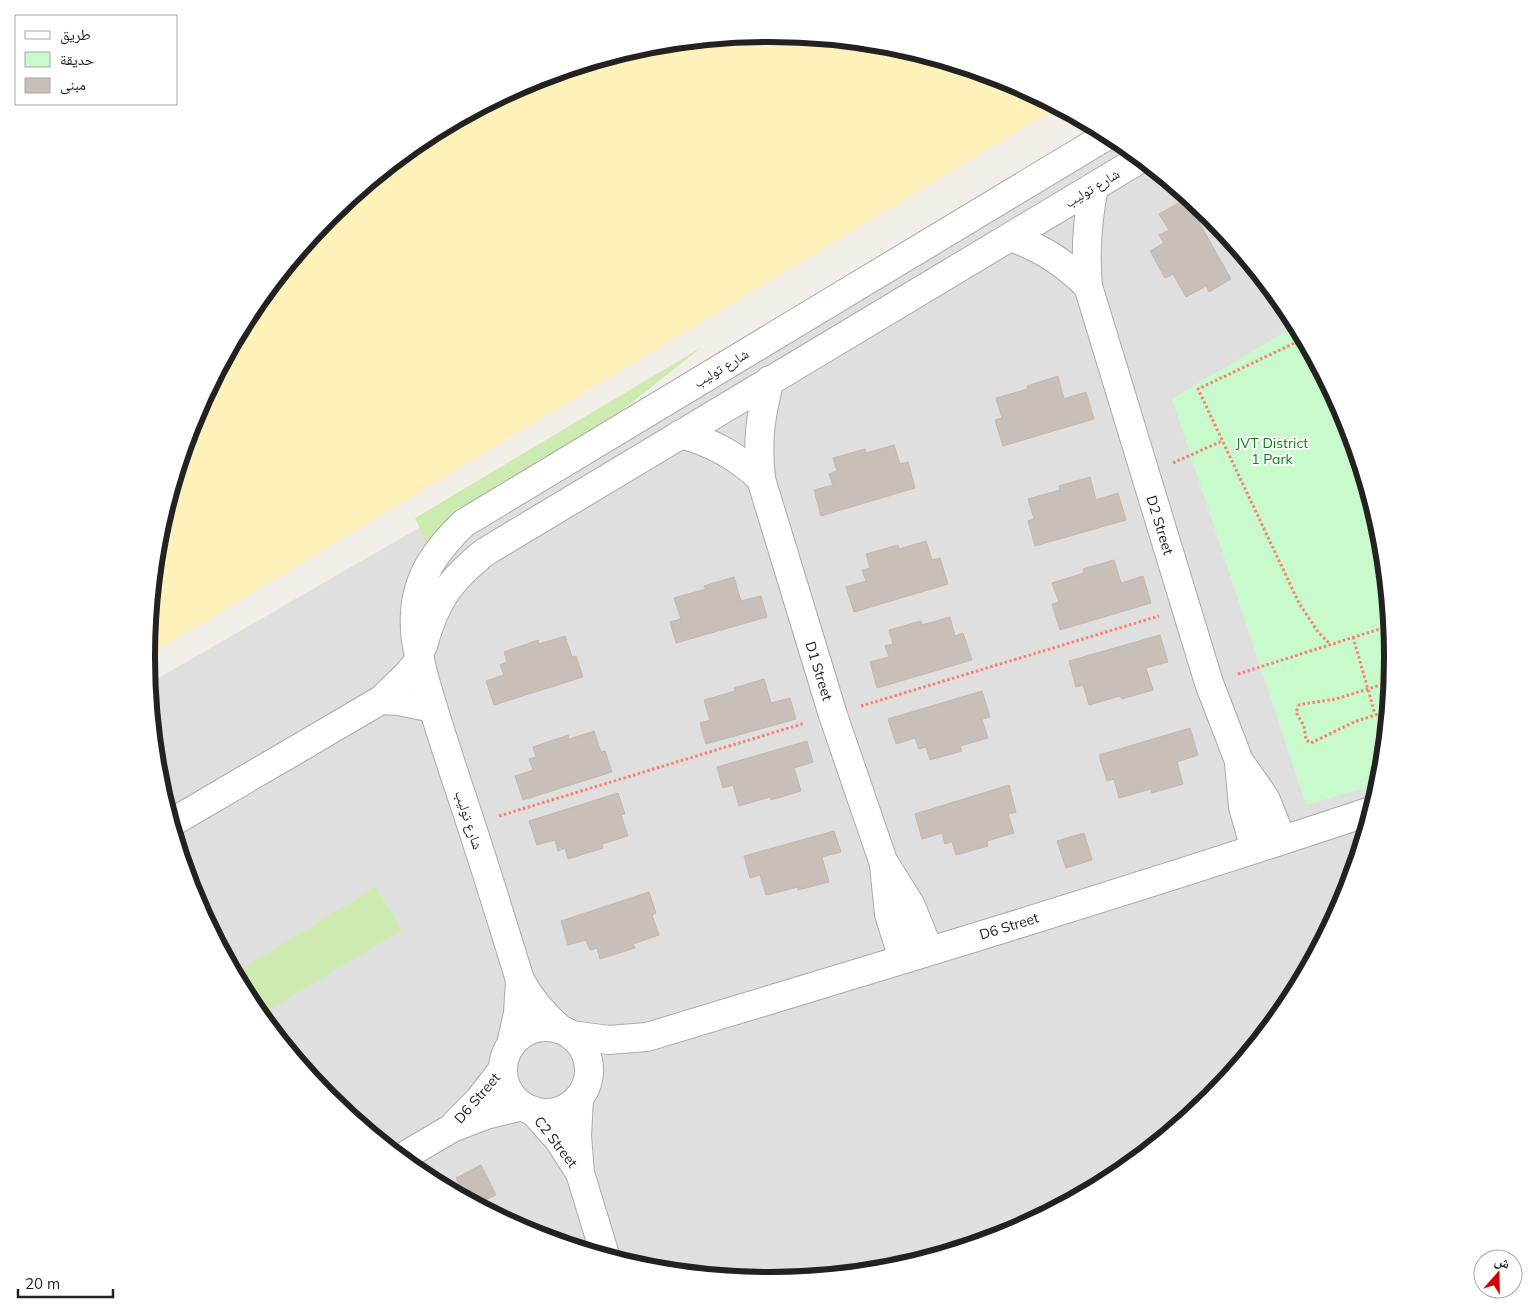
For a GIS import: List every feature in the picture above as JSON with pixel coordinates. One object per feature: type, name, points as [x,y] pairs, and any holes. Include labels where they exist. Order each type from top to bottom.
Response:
[{"type":"street","name":"شارع توليب","points":[[566,1032],[537,1006],[527,994],[520,980],[433,708],[415,639],[415,612],[420,587],[430,562],[445,541],[464,523],[1100,140]]},
{"type":"street","name":"شارع توليب","points":[[420,659],[434,612],[447,589],[464,569],[485,552],[1134,163]]},
{"type":"street","name":"D2 Street","points":[[1094,187],[1086,236],[1088,286],[1209,683],[1239,761],[1265,798],[1282,840]]},
{"type":"street","points":[[1011,237],[1053,256],[1088,286]]},
{"type":"street","name":"D1 Street","points":[[770,380],[759,429],[761,479],[833,715],[883,862],[889,914],[903,959]]},
{"type":"street","points":[[681,434],[716,446],[740,461],[761,479]]},
{"type":"street","points":[[176,820],[381,700],[408,674],[420,659]]},
{"type":"street","points":[[381,700],[399,701],[433,708]]},
{"type":"street","name":"D2 Street","points":[[1239,761],[1243,807],[1256,848]]},
{"type":"street","name":"D6 Street","points":[[566,1032],[609,1040],[647,1037],[929,951],[1364,813]]},
{"type":"street","name":"D1 Street","points":[[883,862],[911,906],[929,951]]},
{"type":"street","name":"شارع توليب","points":[[507,1057],[518,1013],[520,980]]},
{"type":"street","points":[[542,1027],[566,1032],[580,1043],[589,1063],[589,1075],[583,1092],[571,1105],[562,1110],[552,1112],[527,1108],[510,1094],[506,1086],[507,1057],[524,1032],[542,1027]]},
{"type":"street","name":"D6 Street","points":[[583,1092],[599,1071],[614,1058],[647,1037]]},
{"type":"street","name":"D6 Street","points":[[452,1128],[479,1100],[507,1057]]},
{"type":"street","name":"C2 Street","points":[[583,1092],[577,1136],[580,1173],[603,1249]]},
{"type":"street","name":"D6 Street","points":[[408,1154],[452,1128],[486,1115],[527,1108]]},
{"type":"street","name":"C2 Street","points":[[527,1108],[559,1140],[580,1173]]},
{"type":"path","points":[[1297,343],[1198,389],[1299,603],[1318,632],[1330,644]]},
{"type":"path","points":[[1145,476],[1222,441]]},
{"type":"path","points":[[1209,683],[1383,628]]},
{"type":"path","points":[[1353,637],[1375,714]]},
{"type":"path","points":[[1380,713],[1354,722],[1311,743],[1306,740],[1304,726],[1296,712],[1299,705],[1336,699],[1383,685]]},
{"type":"shaded area","points":[[1096,137],[1143,169],[1204,222],[1257,283],[1301,350],[1337,422],[1363,498],[1372,537],[1378,577],[1384,657],[1378,737],[1372,777],[1363,816],[1337,892],[1320,929],[1280,998],[1257,1031],[1204,1092],[1143,1145],[1110,1168],[1041,1208],[1004,1225],[928,1251],[889,1260],[809,1270],[769,1272],[689,1266],[649,1260],[610,1251],[534,1225],[497,1208],[428,1168],[395,1145],[334,1092],[281,1031],[258,998],[218,929],[201,892],[175,816],[166,777],[160,737],[156,680]]},
{"type":"green space","name":"JVT District 1 Park","points":[[1289,330],[1320,385],[1337,422],[1363,498],[1372,537],[1378,577],[1384,657],[1378,737],[1370,787],[1306,805],[1172,399]]},
{"type":"green space","points":[[702,347],[578,445],[427,544],[415,518]]},
{"type":"green space","points":[[376,887],[402,930],[267,1011],[240,970]]},
{"type":"sand","points":[[769,42],[849,48],[889,54],[928,63],[1004,89],[1051,112],[155,651],[160,577],[166,537],[175,498],[201,422],[237,350],[281,283],[334,222],[395,169],[462,125],[534,89],[610,63],[649,54],[689,48]]},
{"type":"building","points":[[1181,202],[1194,213],[1231,279],[1209,292],[1206,286],[1186,297],[1173,274],[1165,278],[1150,251],[1164,243],[1159,235],[1169,230],[1159,214]]},
{"type":"building","points":[[1058,376],[1064,399],[1086,392],[1094,419],[1003,446],[995,420],[1002,418],[996,398],[1028,389],[1027,386]]},
{"type":"building","points":[[894,445],[900,464],[908,462],[915,488],[821,516],[814,490],[833,485],[829,474],[837,471],[833,458],[865,449],[866,453]]},
{"type":"building","points":[[1090,477],[1096,500],[1118,493],[1126,520],[1035,546],[1028,521],[1034,519],[1028,499],[1060,490],[1059,486]]},
{"type":"building","points":[[926,541],[932,560],[940,558],[948,584],[854,612],[846,587],[866,581],[862,570],[870,568],[866,554],[898,545],[899,549]]},
{"type":"building","points":[[1114,560],[1121,583],[1143,576],[1151,603],[1060,630],[1052,604],[1059,602],[1052,583],[1084,573],[1083,569]]},
{"type":"building","points":[[734,577],[741,601],[761,596],[767,617],[676,643],[670,622],[681,619],[674,598],[706,589],[704,586]]},
{"type":"building","points":[[950,617],[955,636],[963,633],[972,660],[877,688],[870,662],[889,657],[885,646],[893,644],[889,630],[921,621],[922,625]]},
{"type":"building","points":[[1160,635],[1168,662],[1146,668],[1153,690],[1122,699],[1120,696],[1089,705],[1083,685],[1076,687],[1069,661]]},
{"type":"building","points":[[565,636],[572,657],[576,656],[583,677],[494,705],[486,681],[504,675],[500,665],[507,662],[504,652],[538,640],[539,644]]},
{"type":"building","points":[[764,679],[771,703],[790,698],[796,719],[706,744],[700,723],[710,720],[704,700],[735,691],[734,688]]},
{"type":"building","points":[[982,691],[990,717],[982,719],[988,738],[960,746],[962,751],[930,760],[926,747],[919,749],[915,738],[896,744],[888,719]]},
{"type":"building","points":[[1190,728],[1198,755],[1177,762],[1183,784],[1152,793],[1151,789],[1119,798],[1114,779],[1107,781],[1099,755]]},
{"type":"building","points":[[594,731],[601,752],[605,751],[612,772],[523,800],[515,776],[533,770],[529,759],[536,757],[533,747],[568,735],[569,739]]},
{"type":"building","points":[[807,741],[813,762],[794,768],[801,791],[771,800],[770,797],[739,806],[733,785],[723,788],[717,767]]},
{"type":"building","points":[[1009,785],[1016,812],[1008,814],[1014,833],[987,841],[988,846],[956,855],[952,842],[945,844],[942,833],[922,839],[915,814]]},
{"type":"building","points":[[618,793],[625,814],[621,815],[628,836],[602,844],[603,848],[568,859],[565,848],[558,851],[555,840],[537,845],[529,821]]},
{"type":"building","points":[[834,831],[841,852],[822,857],[829,882],[798,890],[798,887],[766,895],[760,875],[750,878],[744,856]]},
{"type":"building","points":[[1084,833],[1092,860],[1066,868],[1057,841]]},
{"type":"building","points":[[649,892],[656,913],[652,915],[659,935],[633,944],[635,948],[600,959],[597,948],[590,950],[586,940],[568,945],[561,921]]},
{"type":"building","points":[[481,1165],[496,1195],[484,1201],[461,1189],[456,1178]]}]
